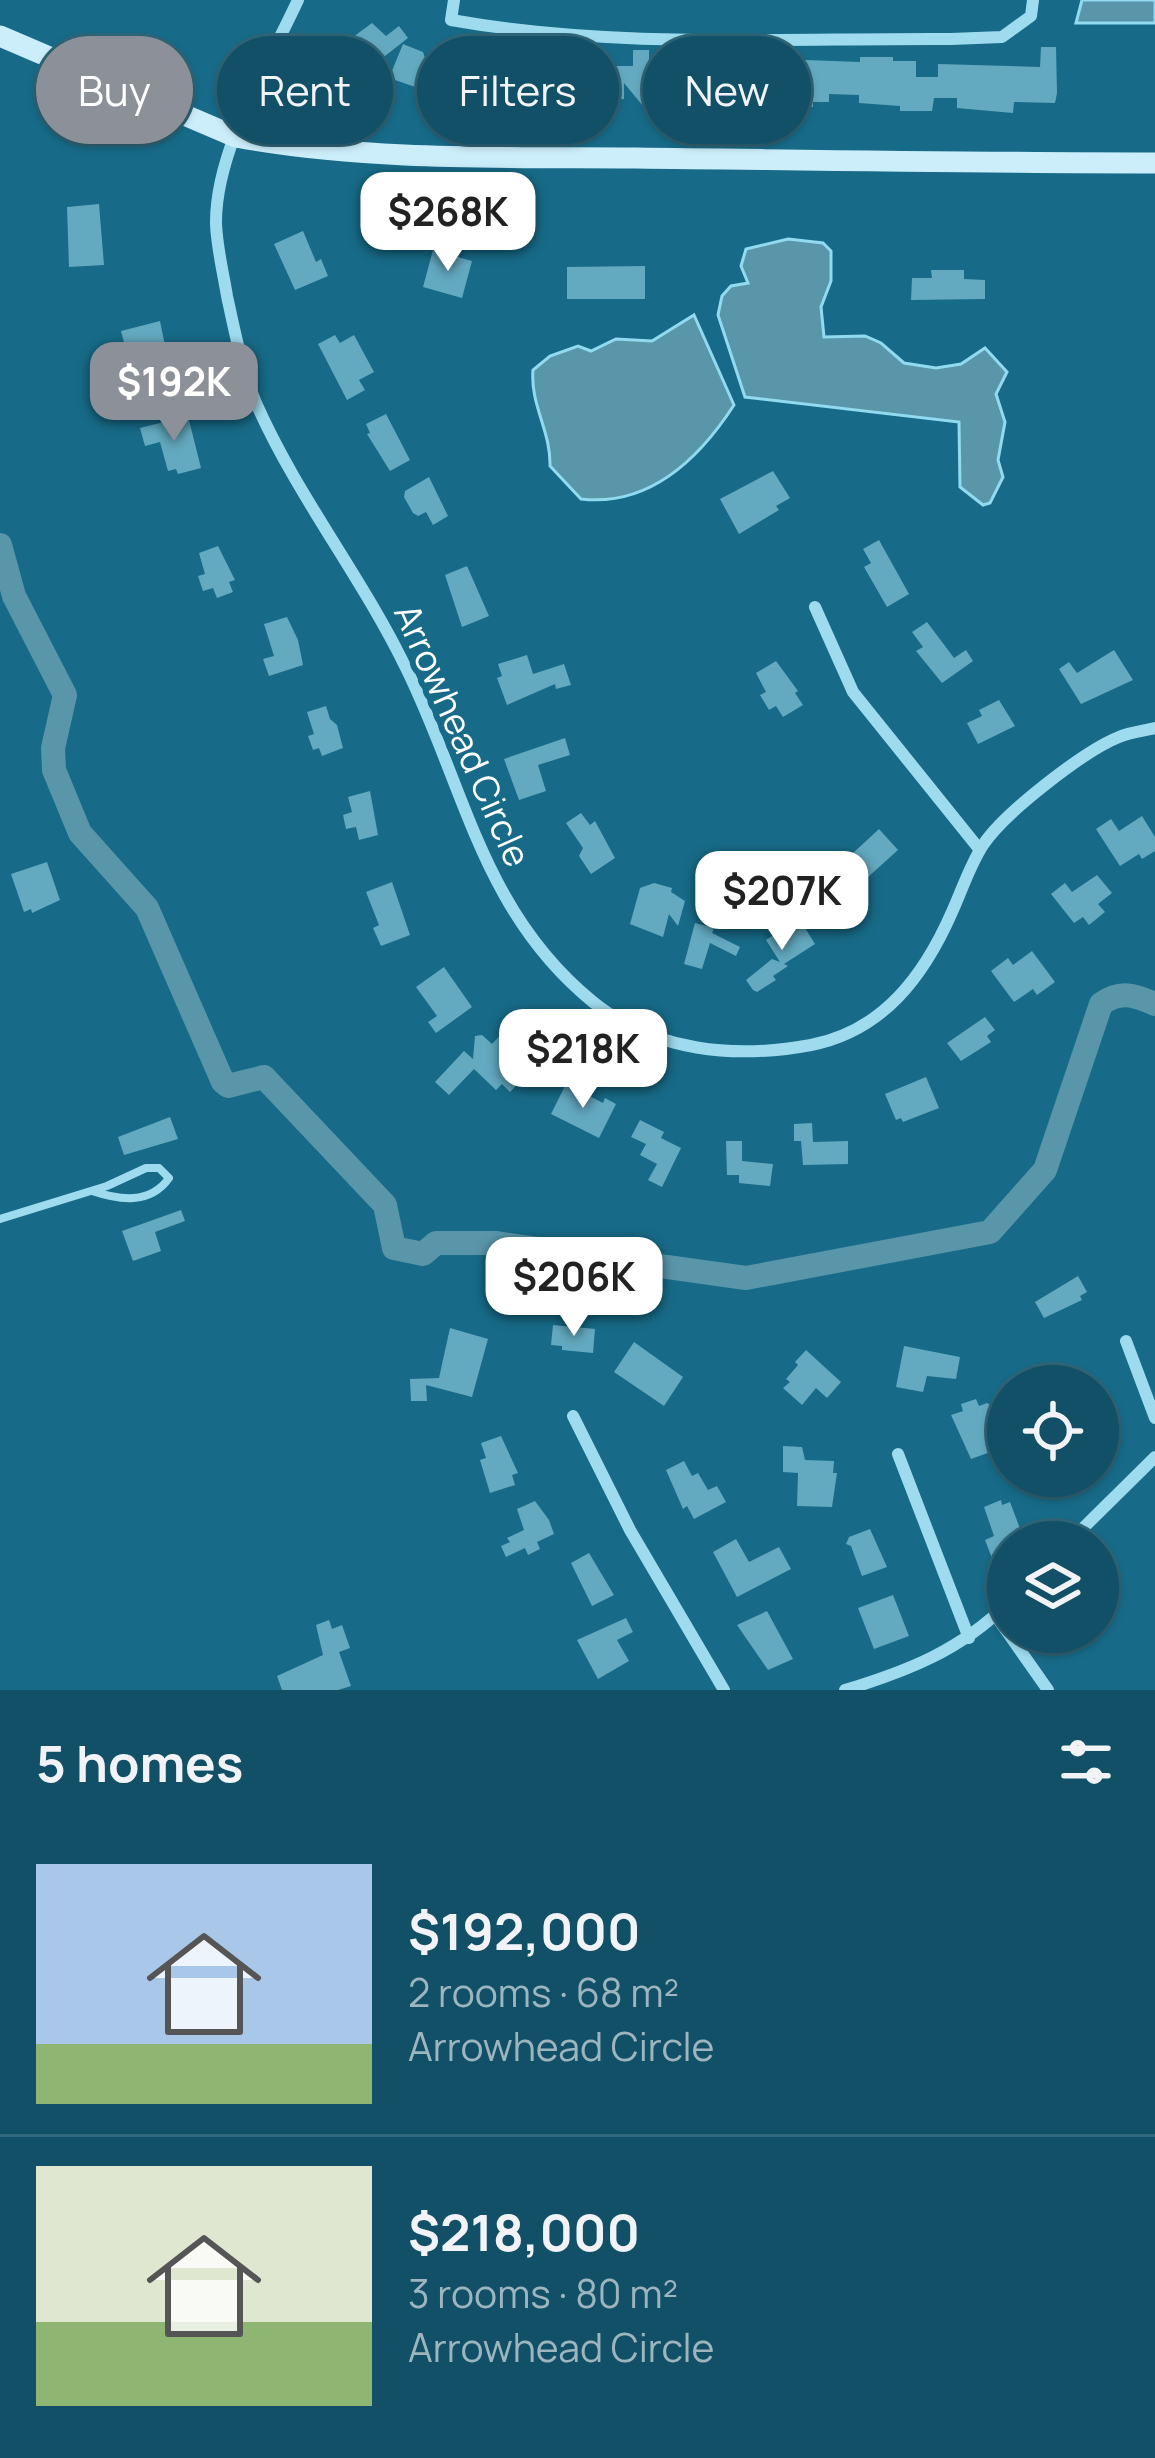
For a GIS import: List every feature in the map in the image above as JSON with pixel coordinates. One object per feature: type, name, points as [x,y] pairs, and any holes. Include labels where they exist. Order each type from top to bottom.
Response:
[{"type":"main road","points":[[0,36],[217,129]]},
{"type":"main road","points":[[299,144],[388,154],[920,164],[1155,163]]},
{"type":"street","name":"Arrowhead Circle","points":[[282,36],[298,0]]},
{"type":"street","points":[[454,0],[451,20],[499,28],[618,37],[951,39],[1002,37],[1031,16],[1033,0]]},
{"type":"street","name":"Arrowhead Circle","points":[[233,144],[218,187],[218,247],[238,351],[255,399],[409,673],[491,875],[511,908],[577,988],[645,1036],[691,1048],[790,1048],[836,1039],[874,1021],[898,1001],[949,920],[980,850],[1019,806],[1100,746],[1155,728]]},
{"type":"street","points":[[815,607],[853,692],[980,850]]},
{"type":"street","points":[[1126,1341],[1155,1418]]},
{"type":"street","points":[[573,1417],[630,1530],[724,1690]]},
{"type":"street","points":[[898,1454],[969,1638]]},
{"type":"street","points":[[1091,1521],[1155,1457]]},
{"type":"street","points":[[845,1690],[911,1669],[987,1623]]},
{"type":"street","points":[[1022,1653],[1048,1690]]},
{"type":"lane","points":[[0,1219],[92,1191],[146,1168],[159,1168],[169,1178],[160,1191],[140,1197],[118,1200],[92,1191]]},
{"type":"water","points":[[1082,0],[1155,0],[1155,23],[1076,23]]},
{"type":"water","points":[[788,239],[823,243],[831,251],[831,281],[821,307],[824,337],[865,336],[904,363],[936,368],[961,364],[985,348],[1007,372],[996,394],[1005,422],[998,460],[1003,477],[990,503],[983,505],[960,487],[959,422],[745,397],[718,315],[722,296],[731,286],[748,283],[741,266],[746,249]]},
{"type":"water","points":[[694,315],[734,405],[688,461],[651,487],[606,499],[581,499],[550,466],[533,370],[550,356],[578,346],[591,351],[616,339],[652,341]]},
{"type":"building","points":[[372,23],[386,36],[354,36]]},
{"type":"building","points":[[399,26],[408,38],[393,50],[393,36],[386,36]]},
{"type":"building","points":[[403,44],[417,50],[417,88],[393,79]]},
{"type":"building","points":[[1041,47],[1056,47],[1055,103],[1014,102],[1013,113],[957,108],[957,98],[934,98],[932,111],[900,111],[900,106],[859,103],[859,95],[829,94],[829,102],[813,102],[813,107],[811,60],[860,62],[860,57],[893,57],[893,61],[916,61],[916,77],[938,77],[938,64],[1040,67]]},
{"type":"building","points":[[633,50],[643,50],[643,106],[624,83],[624,99],[619,99],[619,66],[633,66]]},
{"type":"building","points":[[99,204],[104,265],[69,267],[67,207]]},
{"type":"building","points":[[303,231],[316,262],[321,259],[328,276],[295,290],[274,244]]},
{"type":"building","points":[[433,250],[472,261],[462,298],[423,287]]},
{"type":"building","points":[[645,266],[645,299],[567,299],[567,267]]},
{"type":"building","points":[[931,270],[964,270],[964,279],[985,280],[985,299],[911,300],[912,278],[932,278]]},
{"type":"building","points":[[160,321],[171,375],[135,384],[121,331]]},
{"type":"building","points":[[335,335],[340,343],[354,335],[374,372],[359,380],[365,390],[347,400],[318,344]]},
{"type":"building","points":[[386,414],[410,460],[390,471],[367,434],[366,424]]},
{"type":"building","points":[[188,416],[201,468],[178,474],[176,469],[168,471],[160,442],[145,446],[140,428]]},
{"type":"building","points":[[773,471],[790,498],[739,534],[720,499]]},
{"type":"building","points":[[429,477],[448,516],[433,525],[426,512],[413,513],[404,497],[405,491]]},
{"type":"building","points":[[879,540],[909,594],[887,607],[864,567],[871,563],[863,549]]},
{"type":"building","points":[[218,546],[235,580],[229,582],[233,592],[217,598],[213,588],[203,591],[198,576],[205,574],[199,553]]},
{"type":"building","points":[[467,566],[489,616],[462,627],[445,575]]},
{"type":"building","points":[[287,617],[303,665],[269,676],[263,659],[274,656],[264,624]]},
{"type":"building","points":[[927,622],[954,658],[966,650],[973,661],[942,683],[916,651],[923,647],[912,632]]},
{"type":"building","points":[[1114,650],[1133,680],[1081,704],[1059,669],[1069,662],[1077,673]]},
{"type":"building","points":[[527,655],[533,674],[564,664],[571,685],[556,689],[555,684],[507,705],[497,678],[502,676],[498,664]]},
{"type":"building","points":[[776,661],[803,705],[783,717],[776,706],[769,710],[756,673]]},
{"type":"building","points":[[999,700],[1015,726],[978,744],[967,723]]},
{"type":"building","points":[[326,706],[343,748],[322,756],[319,748],[313,750],[308,736],[314,734],[307,712]]},
{"type":"building","points":[[565,738],[570,755],[538,765],[546,791],[519,800],[504,759]]},
{"type":"building","points":[[370,791],[378,835],[359,840],[356,827],[346,829],[343,815],[352,812],[348,797]]},
{"type":"building","points":[[581,813],[590,825],[595,821],[615,858],[591,874],[579,856],[583,848],[566,823]]},
{"type":"building","points":[[1142,816],[1155,837],[1155,851],[1120,866],[1096,829],[1111,819],[1119,831]]},
{"type":"building","points":[[879,829],[898,850],[857,887],[838,867]]},
{"type":"building","points":[[47,862],[60,900],[24,912],[11,874]]},
{"type":"building","points":[[1097,875],[1112,893],[1098,904],[1105,912],[1089,925],[1083,917],[1074,923],[1051,894],[1065,883],[1072,892]]},
{"type":"building","points":[[392,882],[410,935],[381,946],[373,928],[379,925],[366,892]]},
{"type":"building","points":[[654,883],[672,888],[685,901],[678,926],[669,914],[663,937],[630,924],[640,888]]},
{"type":"building","points":[[799,918],[815,944],[784,964],[788,966],[773,976],[776,980],[753,990],[746,980],[772,959],[780,962],[766,940]]},
{"type":"building","points":[[695,923],[714,928],[712,933],[740,947],[736,956],[710,943],[702,969],[684,964]]},
{"type":"building","points":[[1032,951],[1055,982],[1037,995],[1033,989],[1014,1002],[991,971],[1008,958],[1013,965]]},
{"type":"building","points":[[444,967],[472,1007],[436,1033],[428,1022],[437,1016],[416,987]]},
{"type":"building","points":[[985,1017],[995,1030],[987,1036],[991,1042],[961,1061],[947,1043]]},
{"type":"building","points":[[506,1029],[538,1058],[510,1092],[502,1084],[496,1090],[474,1069],[449,1095],[435,1082],[464,1051],[473,1059],[475,1036],[482,1035],[492,1044]]},
{"type":"building","points":[[926,1077],[939,1108],[903,1122],[896,1120],[885,1094]]},
{"type":"building","points":[[566,1084],[603,1103],[605,1098],[616,1104],[599,1138],[551,1114]]},
{"type":"building","points":[[170,1117],[178,1139],[124,1155],[118,1137]]},
{"type":"building","points":[[640,1120],[664,1132],[661,1138],[681,1148],[662,1187],[648,1180],[657,1164],[640,1155],[646,1144],[631,1137]]},
{"type":"building","points":[[812,1123],[813,1142],[848,1141],[848,1164],[803,1165],[801,1141],[794,1141],[794,1124]]},
{"type":"building","points":[[726,1141],[742,1141],[742,1161],[773,1164],[770,1186],[739,1183],[739,1175],[727,1175]]},
{"type":"building","points":[[181,1210],[185,1221],[155,1232],[161,1251],[133,1261],[122,1231]]},
{"type":"building","points":[[1078,1276],[1087,1292],[1080,1296],[1082,1300],[1044,1318],[1035,1302]]},
{"type":"building","points":[[553,1325],[595,1329],[593,1353],[551,1345]]},
{"type":"building","points":[[450,1328],[488,1339],[472,1397],[426,1385],[427,1401],[411,1401],[410,1379],[439,1378]]},
{"type":"building","points":[[634,1342],[683,1377],[664,1406],[614,1372]]},
{"type":"building","points":[[904,1346],[960,1357],[956,1379],[927,1376],[923,1392],[896,1387]]},
{"type":"building","points":[[806,1350],[841,1382],[827,1398],[816,1388],[802,1405],[783,1388]]},
{"type":"building","points":[[976,1399],[979,1406],[987,1403],[987,1453],[971,1459],[951,1415],[963,1411],[961,1404]]},
{"type":"building","points":[[501,1436],[518,1473],[512,1475],[515,1485],[490,1493],[480,1460],[486,1458],[481,1443]]},
{"type":"building","points":[[783,1446],[802,1447],[805,1460],[834,1461],[832,1507],[797,1506],[798,1473],[783,1472]]},
{"type":"building","points":[[684,1461],[708,1490],[717,1486],[726,1502],[694,1519],[687,1506],[683,1509],[666,1470]]},
{"type":"building","points":[[1001,1500],[1002,1505],[1010,1502],[1017,1521],[989,1521],[984,1507]]},
{"type":"building","points":[[535,1501],[554,1534],[537,1542],[540,1549],[528,1555],[525,1548],[506,1557],[501,1546],[524,1530],[517,1509]]},
{"type":"building","points":[[870,1529],[887,1567],[862,1576],[846,1544],[849,1537]]},
{"type":"building","points":[[736,1539],[749,1562],[779,1547],[791,1569],[737,1597],[713,1552]]},
{"type":"building","points":[[589,1553],[614,1595],[592,1606],[571,1563]]},
{"type":"building","points":[[893,1595],[909,1636],[874,1649],[858,1608]]},
{"type":"building","points":[[767,1611],[793,1659],[768,1670],[737,1625]]},
{"type":"building","points":[[626,1618],[633,1632],[617,1640],[629,1661],[598,1679],[577,1640]]},
{"type":"building","points":[[329,1620],[332,1629],[342,1625],[350,1648],[339,1652],[351,1686],[282,1690],[277,1676],[323,1655],[316,1625]]},
{"type":"waterway","points":[[0,545],[14,596],[65,695],[53,748],[54,770],[80,833],[147,908],[223,1082],[228,1086],[264,1077],[385,1205],[394,1248],[423,1254],[436,1243],[495,1243],[746,1278],[990,1232],[1045,1170],[1101,1004],[1128,995],[1155,1004]]}]
